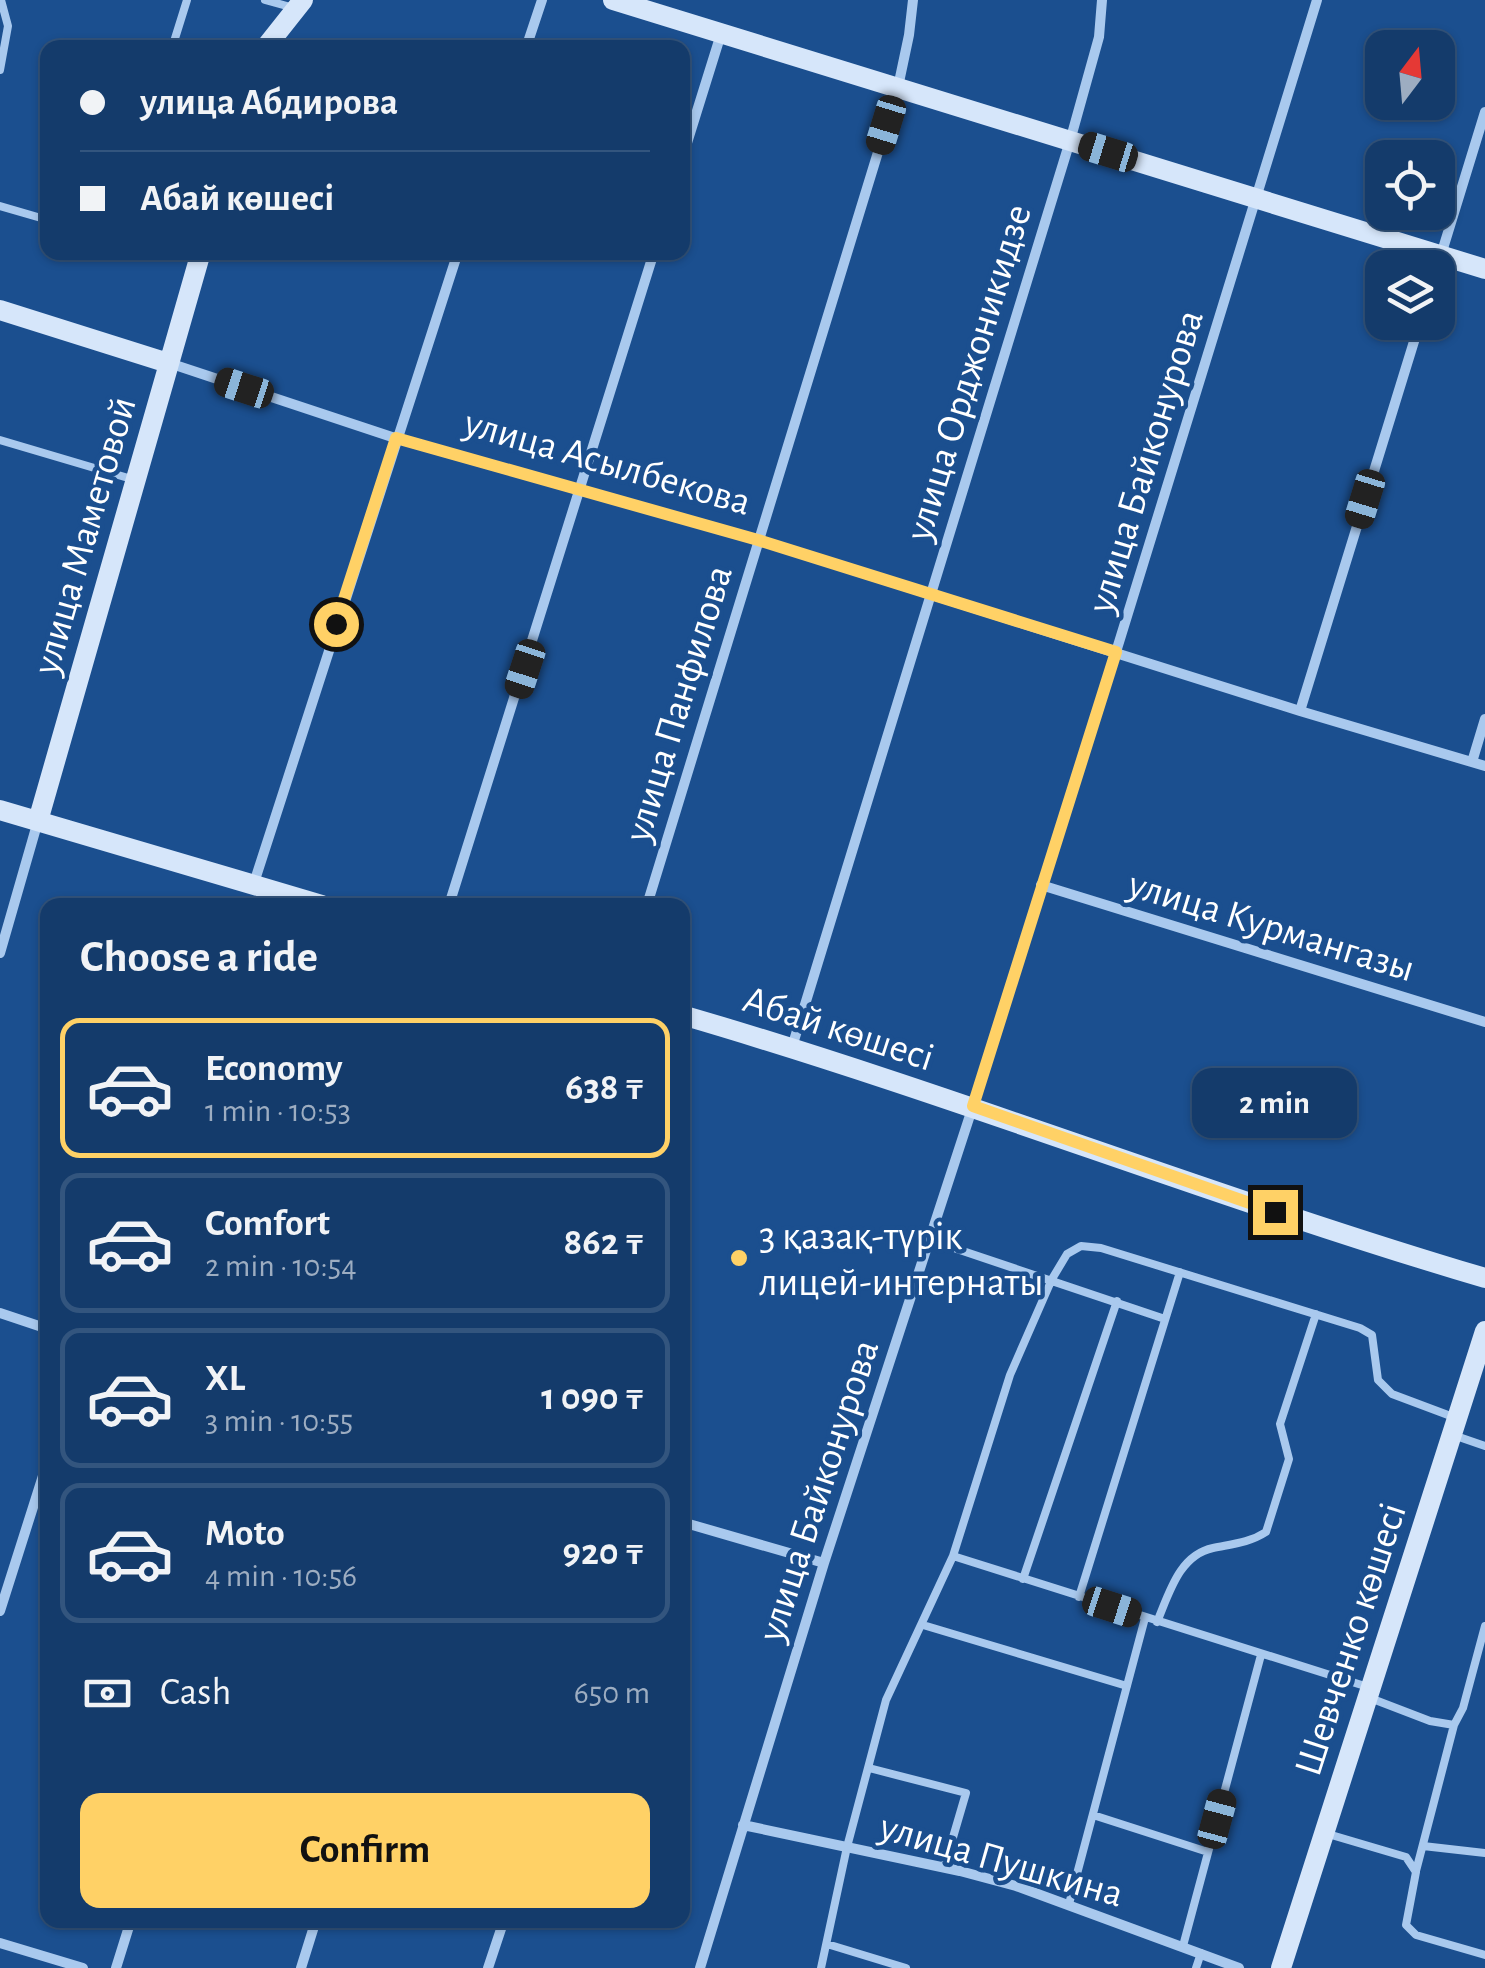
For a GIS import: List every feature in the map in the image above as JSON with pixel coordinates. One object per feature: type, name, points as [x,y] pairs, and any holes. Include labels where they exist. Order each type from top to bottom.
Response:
[{"type":"street","points":[[529,40],[542,0]]},
{"type":"street","points":[[614,0],[672,9],[721,32],[1258,197],[1408,250]]},
{"type":"street","name":"улица Панфилова","points":[[649,898],[898,87],[910,35],[912,0]]},
{"type":"street","name":"улица Орджоникидзе","points":[[792,1047],[1070,141],[1099,37],[1102,0]]},
{"type":"street","name":"улица Байконурова","points":[[700,1968],[824,1563],[1116,652],[1317,0]]},
{"type":"street","points":[[271,40],[299,4]]},
{"type":"street","points":[[690,133],[721,32]]},
{"type":"street","points":[[1442,250],[1485,112]]},
{"type":"street","name":"улица Маметовой","points":[[0,953],[198,260]]},
{"type":"street","points":[[254,884],[455,260]]},
{"type":"street","points":[[451,898],[582,492],[652,260]]},
{"type":"street","points":[[1455,264],[1485,269]]},
{"type":"street","name":"улица Асылбекова","points":[[0,310],[396,438],[758,540],[1485,766]]},
{"type":"street","points":[[1300,711],[1414,340]]},
{"type":"street","points":[[1472,762],[1485,720]]},
{"type":"street","points":[[0,810],[299,898]]},
{"type":"street","name":"улица Курмангазы","points":[[1041,886],[1485,1022]]},
{"type":"street","name":"Абай көшесі","points":[[690,1017],[973,1106],[1351,1238],[1485,1278]]},
{"type":"street","points":[[0,1313],[40,1326]]},
{"type":"street","name":"Шевченко көшесі","points":[[1282,1968],[1485,1331]]},
{"type":"street","points":[[0,1611],[40,1485]]},
{"type":"street","points":[[690,1524],[824,1563]]},
{"type":"street","name":"улица Пушкина","points":[[744,1824],[944,1868],[1069,1904],[1238,1968]]},
{"type":"street","points":[[116,1968],[128,1928]]},
{"type":"street","points":[[300,1968],[313,1928]]},
{"type":"street","points":[[488,1968],[501,1928]]},
{"type":"street","points":[[0,1943],[83,1968]]},
{"type":"lane","points":[[0,70],[8,26],[2,0]]},
{"type":"lane","points":[[174,40],[187,0]]},
{"type":"lane","points":[[264,0],[299,4]]},
{"type":"lane","points":[[0,206],[40,218]]},
{"type":"lane","points":[[0,440],[135,480]]},
{"type":"lane","points":[[930,1240],[1165,1319]]},
{"type":"lane","points":[[821,1968],[886,1700],[953,1556],[1010,1374],[1067,1254],[1081,1246],[1100,1248],[1372,1335],[1378,1380],[1392,1394],[1485,1446]]},
{"type":"lane","points":[[1079,1596],[1180,1272]]},
{"type":"lane","points":[[1024,1579],[1116,1301]]},
{"type":"lane","points":[[1157,1622],[1182,1567],[1206,1549],[1252,1541],[1266,1532],[1288,1459],[1280,1424],[1316,1314]]},
{"type":"lane","points":[[953,1556],[1261,1655],[1368,1692],[1430,1721],[1454,1725]]},
{"type":"lane","points":[[1069,1904],[1146,1618]]},
{"type":"lane","points":[[923,1626],[1127,1686]]},
{"type":"lane","points":[[1485,1626],[1464,1708],[1454,1725],[1406,1925],[1416,1935],[1485,1955]]},
{"type":"lane","points":[[1183,1946],[1261,1655]]},
{"type":"lane","points":[[869,1768],[966,1793],[944,1868]]},
{"type":"lane","points":[[1093,1815],[1208,1852]]},
{"type":"lane","points":[[1324,1833],[1406,1857],[1416,1872]]},
{"type":"lane","points":[[1423,1846],[1485,1853]]},
{"type":"lane","points":[[827,1944],[906,1968]]},
{"type":"lane","points":[[1196,1968],[1202,1954]]},
{"type":"place","name":"3 қазақ-түрік лицей-интернаты","points":[[739,1258]]},
{"type":"route","points":[[336,624],[396,438],[758,540],[1116,652],[973,1106],[1275,1212]]}]
